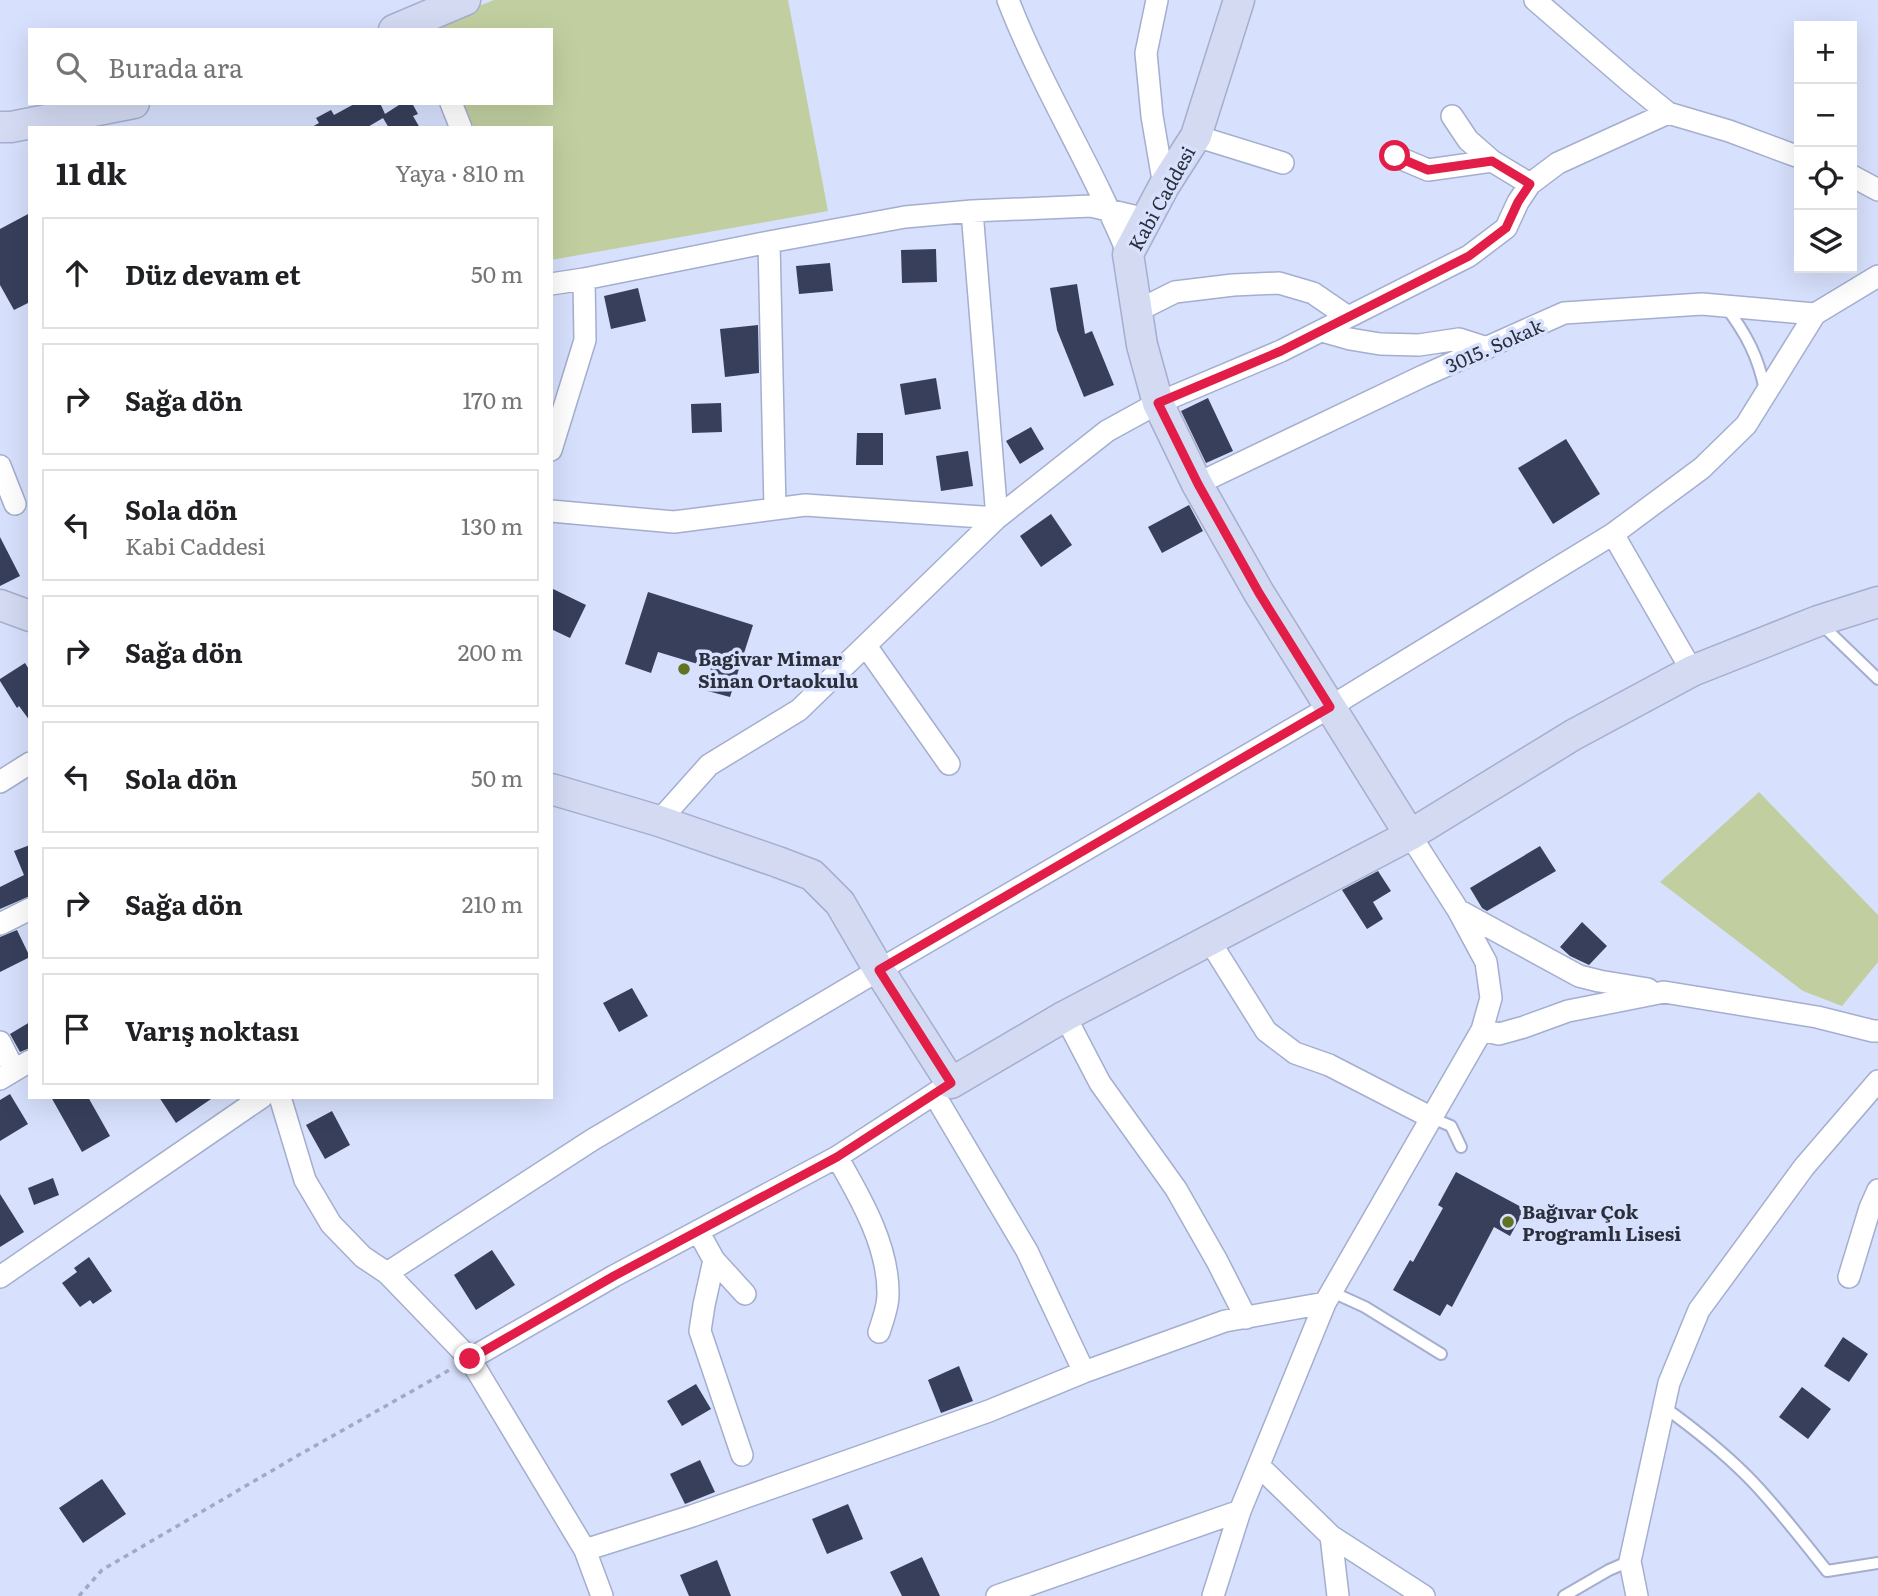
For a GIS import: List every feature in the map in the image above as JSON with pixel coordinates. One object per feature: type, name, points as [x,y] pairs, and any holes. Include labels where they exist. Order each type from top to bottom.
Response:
[{"type":"street","points":[[1009,0],[1029,52],[1110,210],[1128,254]]},
{"type":"street","points":[[1157,0],[1146,53],[1152,116],[1164,186]]},
{"type":"street","name":"Kabi Caddesi","points":[[1239,0],[1196,136],[1164,186],[1128,254],[1142,345],[1158,403],[1198,484],[1259,593],[1410,835]]},
{"type":"street","points":[[1535,0],[1668,113],[1729,131],[1794,155]]},
{"type":"street","points":[[411,26],[454,2]]},
{"type":"street","points":[[0,127],[40,125],[125,105]]},
{"type":"street","points":[[452,105],[460,126]]},
{"type":"street","points":[[659,821],[709,765],[799,710],[997,517],[1107,431],[1158,403],[1281,351],[1469,256],[1506,228],[1530,184],[1558,163],[1668,113]]},
{"type":"street","points":[[1452,116],[1468,140],[1492,161],[1530,184]]},
{"type":"street","points":[[1196,136],[1283,163]]},
{"type":"street","points":[[1395,156],[1428,170],[1492,161]]},
{"type":"street","points":[[1857,179],[1878,190]]},
{"type":"street","points":[[553,284],[905,217],[1091,206],[1146,219]]},
{"type":"street","points":[[972,211],[997,517]]},
{"type":"street","points":[[769,242],[775,509]]},
{"type":"street","points":[[387,1273],[592,1140],[1330,707],[1613,534],[1702,468],[1746,425],[1815,314],[1878,276]]},
{"type":"street","points":[[553,444],[585,340],[584,279]]},
{"type":"street","points":[[1137,311],[1175,292],[1279,283],[1313,293],[1348,317]]},
{"type":"street","name":"3015. Sokak","points":[[1198,484],[1564,313],[1702,304],[1815,314]]},
{"type":"street","points":[[1322,331],[1380,344],[1419,345],[1459,339],[1487,348]]},
{"type":"street","points":[[0,466],[15,505]]},
{"type":"street","points":[[553,511],[674,522],[805,505],[997,517]]},
{"type":"street","points":[[1613,534],[1692,671]]},
{"type":"street","points":[[470,1359],[614,1276],[837,1157],[942,1088],[1065,1016],[1410,835],[1573,735],[1692,671],[1818,621],[1878,603]]},
{"type":"street","points":[[0,604],[28,615]]},
{"type":"street","points":[[866,646],[949,764]]},
{"type":"street","points":[[0,782],[28,764]]},
{"type":"street","points":[[553,790],[659,821],[778,862],[812,876],[841,903],[1027,1251],[1084,1372]]},
{"type":"street","points":[[1213,1596],[1240,1511],[1328,1297],[1482,1030],[1491,998],[1486,962],[1458,910],[1410,835]]},
{"type":"street","points":[[0,924],[28,910]]},
{"type":"street","points":[[1458,910],[1579,976],[1818,1017],[1878,1031]]},
{"type":"street","points":[[1209,940],[1265,1031],[1295,1053],[1329,1065],[1432,1118]]},
{"type":"street","points":[[1482,1030],[1499,1034],[1568,1011],[1664,992]]},
{"type":"street","points":[[1065,1016],[1100,1083],[1175,1189],[1246,1318]]},
{"type":"street","points":[[0,1042],[14,1070]]},
{"type":"street","points":[[1637,1596],[1630,1561],[1670,1383],[1699,1310],[1804,1167],[1878,1082]]},
{"type":"street","points":[[0,1277],[259,1099]]},
{"type":"street","points":[[281,1099],[305,1180],[331,1224],[363,1257],[387,1273],[470,1359],[585,1550],[602,1596]]},
{"type":"street","points":[[837,1157],[863,1203],[884,1256],[888,1295],[879,1332]]},
{"type":"street","points":[[1849,1277],[1878,1190]]},
{"type":"street","points":[[698,1231],[714,1260],[745,1294]]},
{"type":"street","points":[[714,1260],[700,1331],[742,1455]]},
{"type":"street","points":[[585,1550],[692,1516],[989,1411],[1084,1372],[1225,1321],[1328,1297]]},
{"type":"street","points":[[1259,1466],[1331,1536],[1424,1596]]},
{"type":"street","points":[[998,1596],[1240,1511]]},
{"type":"street","points":[[1331,1536],[1338,1596]]},
{"type":"lane","points":[[1725,306],[1742,328],[1756,358],[1766,394]]},
{"type":"lane","points":[[1818,621],[1878,679]]},
{"type":"lane","points":[[1432,1118],[1451,1126],[1461,1147]]},
{"type":"lane","points":[[1328,1297],[1365,1307],[1441,1354]]},
{"type":"lane","points":[[1664,1406],[1748,1477],[1827,1571],[1878,1563]]},
{"type":"lane","points":[[1564,1596],[1630,1561]]},
{"type":"path","points":[[79,1596],[102,1570],[297,1455],[470,1359]]},
{"type":"green space","points":[[494,0],[788,0],[828,211],[553,260],[553,126],[473,126],[464,105],[553,105],[553,28],[432,28],[432,25]]},
{"type":"green space","points":[[1759,792],[1878,915],[1878,962],[1842,1006],[1803,991],[1660,882]]},
{"type":"building","points":[[352,105],[381,105],[385,114],[399,105],[413,105],[418,114],[413,116],[419,126],[388,126],[383,118],[369,126],[314,126],[319,123],[316,118],[331,110],[334,115]]},
{"type":"building","points":[[28,214],[28,303],[14,310],[0,285],[0,229]]},
{"type":"building","points":[[936,249],[937,282],[902,283],[901,250]]},
{"type":"building","points":[[830,263],[833,291],[799,294],[796,266]]},
{"type":"building","points":[[1077,284],[1085,334],[1092,331],[1114,385],[1084,397],[1057,330],[1050,288]]},
{"type":"building","points":[[638,288],[646,321],[611,329],[604,296]]},
{"type":"building","points":[[758,325],[759,373],[725,377],[720,329]]},
{"type":"building","points":[[936,378],[941,409],[905,415],[900,384]]},
{"type":"building","points":[[1208,398],[1233,451],[1206,463],[1181,411]]},
{"type":"building","points":[[721,403],[722,432],[692,433],[691,404]]},
{"type":"building","points":[[1031,427],[1044,449],[1020,464],[1006,441]]},
{"type":"building","points":[[857,433],[883,433],[883,465],[856,465]]},
{"type":"building","points":[[1566,439],[1600,494],[1553,524],[1518,468]]},
{"type":"building","points":[[968,451],[973,486],[941,491],[936,456]]},
{"type":"building","points":[[1189,505],[1203,531],[1162,553],[1148,527]]},
{"type":"building","points":[[1051,514],[1072,545],[1041,567],[1020,536]]},
{"type":"building","points":[[0,537],[20,576],[0,586]]},
{"type":"building","points":[[553,589],[586,605],[570,638],[553,630]]},
{"type":"building","points":[[648,592],[753,625],[730,697],[704,690],[711,668],[658,652],[651,673],[625,664]]},
{"type":"building","points":[[25,663],[28,668],[28,718],[19,706],[17,708],[0,679]]},
{"type":"building","points":[[28,846],[28,897],[0,909],[0,887],[24,875],[14,851]]},
{"type":"building","points":[[1540,846],[1556,871],[1487,911],[1482,908],[1470,888]]},
{"type":"building","points":[[1378,871],[1391,891],[1373,902],[1383,919],[1367,929],[1342,890]]},
{"type":"building","points":[[1582,922],[1607,946],[1589,965],[1570,956],[1560,947]]},
{"type":"building","points":[[17,930],[28,958],[0,972],[0,937]]},
{"type":"building","points":[[632,988],[648,1016],[619,1032],[603,1003]]},
{"type":"building","points":[[28,1023],[28,1049],[20,1052],[10,1034]]},
{"type":"building","points":[[10,1094],[28,1124],[0,1141],[0,1100]]},
{"type":"building","points":[[52,1099],[89,1099],[110,1136],[82,1152]]},
{"type":"building","points":[[160,1099],[211,1099],[176,1123]]},
{"type":"building","points":[[332,1111],[350,1145],[325,1159],[306,1125]]},
{"type":"building","points":[[1456,1172],[1525,1209],[1510,1236],[1494,1227],[1452,1307],[1447,1304],[1440,1316],[1393,1290],[1410,1260],[1413,1262],[1443,1208],[1438,1205]]},
{"type":"building","points":[[53,1178],[59,1195],[34,1205],[28,1188]]},
{"type":"building","points":[[0,1194],[24,1232],[0,1247]]},
{"type":"building","points":[[492,1250],[515,1285],[476,1310],[454,1275]]},
{"type":"building","points":[[89,1257],[112,1291],[93,1304],[90,1300],[80,1307],[62,1283],[77,1272],[74,1268]]},
{"type":"building","points":[[1843,1337],[1868,1354],[1849,1382],[1824,1366]]},
{"type":"building","points":[[959,1366],[973,1401],[941,1413],[928,1380]]},
{"type":"building","points":[[696,1384],[711,1409],[682,1426],[667,1401]]},
{"type":"building","points":[[1802,1387],[1831,1409],[1808,1439],[1779,1417]]},
{"type":"building","points":[[700,1460],[715,1492],[685,1504],[670,1474]]},
{"type":"building","points":[[102,1479],[126,1514],[83,1543],[59,1508]]},
{"type":"building","points":[[848,1504],[863,1539],[827,1554],[812,1519]]},
{"type":"building","points":[[922,1557],[940,1596],[902,1596],[890,1572]]},
{"type":"building","points":[[717,1560],[731,1596],[689,1596],[680,1575]]},
{"type":"place","name":"Bagivar Mimar Sinan Ortaokulu","points":[[684,669]]},
{"type":"place","name":"Bağıvar Çok Programlı Lisesi","points":[[1508,1222]]},
{"type":"route","points":[[470,1359],[614,1276],[837,1157],[951,1083],[879,970],[1330,707],[1259,593],[1198,484],[1158,403],[1281,351],[1469,256],[1506,228],[1530,184],[1492,161],[1428,170],[1395,156]]}]
